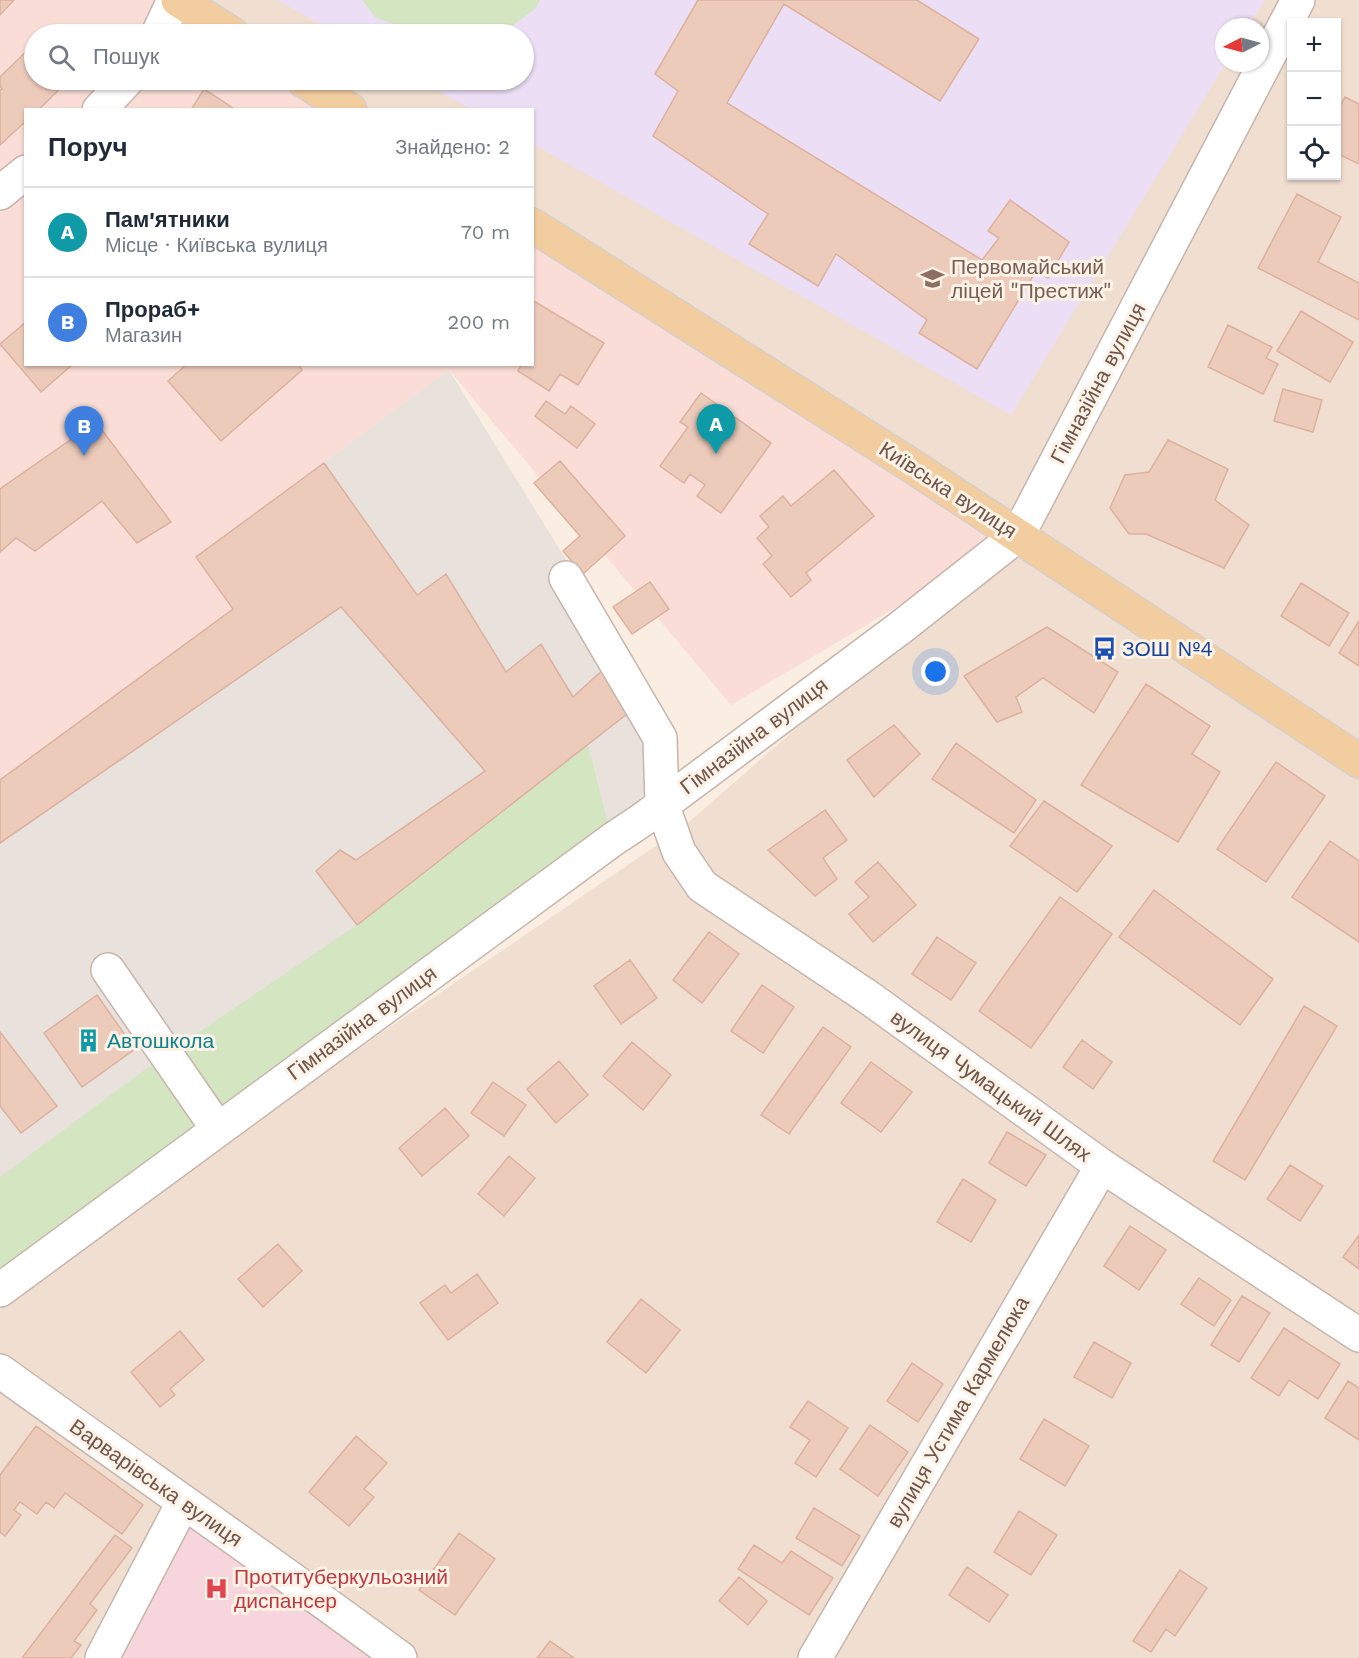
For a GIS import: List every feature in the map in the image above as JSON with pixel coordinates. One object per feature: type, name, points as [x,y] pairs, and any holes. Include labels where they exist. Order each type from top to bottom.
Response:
[{"type":"main road","points":[[176,0],[216,24]]},
{"type":"main road","points":[[319,90],[347,108]]},
{"type":"main road","name":"Київська вулиця","points":[[534,226],[1018,535],[1359,761]]},
{"type":"street","points":[[163,24],[176,0]]},
{"type":"street","name":"Гімназійна вулиця","points":[[0,1290],[218,1128],[642,820],[900,628],[1018,535],[1298,0]]},
{"type":"street","points":[[101,108],[118,90]]},
{"type":"street","points":[[0,193],[24,174]]},
{"type":"street","name":"вулиця Чумацький Шлях","points":[[566,578],[660,738],[662,804],[679,852],[702,886],[868,997],[1102,1166],[1359,1335]]},
{"type":"street","points":[[108,970],[218,1128]]},
{"type":"street","name":"вулиця Устима Кармелюка","points":[[815,1658],[1102,1166]]},
{"type":"street","name":"Варварівська вулиця","points":[[0,1371],[310,1591],[400,1658]]},
{"type":"street","points":[[102,1658],[183,1503]]},
{"type":"shaded area","points":[[0,0],[178,0],[216,24],[24,24],[24,90],[319,90],[348,108],[24,108],[24,366],[534,366],[534,226],[1018,535],[731,705],[449,370],[196,557],[233,609],[0,780]]},
{"type":"shaded area","points":[[178,0],[1359,0],[1359,1658],[0,1658],[0,1293],[682,828],[1018,535],[534,226],[534,108],[348,108],[319,90],[534,90],[534,24],[216,24]]},
{"type":"shaded area","name":"Первомайський ліцей \"Престиж\"","points":[[277,0],[1265,0],[1254,18],[1215,18],[1215,72],[1221,72],[1011,415],[534,145],[534,108],[469,108],[436,90],[534,90],[534,24],[320,24]]},
{"type":"shaded area","points":[[449,370],[679,743],[612,840],[0,1290],[0,780],[233,610],[196,557]]},
{"type":"shaded area","name":"Протитуберкульозний диспансер","points":[[186,1519],[376,1658],[116,1658]]},
{"type":"green space","points":[[362,0],[540,0],[536,8],[515,24],[394,24],[376,18]]},
{"type":"green space","points":[[588,745],[612,840],[0,1290],[0,1177],[165,1055],[357,925]]},
{"type":"building","points":[[0,0],[14,0],[0,15]]},
{"type":"building","points":[[698,0],[917,0],[979,39],[940,101],[784,4],[727,103],[982,260],[999,238],[988,231],[1010,200],[1069,242],[1048,278],[1036,271],[977,369],[919,333],[927,320],[836,254],[818,286],[749,244],[768,214],[653,136],[678,91],[655,74]]},
{"type":"building","points":[[24,54],[24,90],[59,90],[40,108],[24,108],[24,123],[0,145],[0,90],[2,89],[0,77]]},
{"type":"building","points":[[206,90],[233,108],[192,108]]},
{"type":"building","points":[[1345,97],[1359,104],[1359,164],[1341,155],[1341,105]]},
{"type":"building","points":[[1297,194],[1341,217],[1318,262],[1359,283],[1359,320],[1258,268]]},
{"type":"building","points":[[534,301],[604,343],[578,385],[560,374],[549,391],[518,371],[521,366],[534,366]]},
{"type":"building","points":[[1301,311],[1353,342],[1330,382],[1277,351]]},
{"type":"building","points":[[24,324],[24,366],[71,366],[41,392],[0,344]]},
{"type":"building","points":[[1228,325],[1272,347],[1266,358],[1278,364],[1263,394],[1208,367]]},
{"type":"building","points":[[185,366],[299,366],[302,370],[221,441],[168,381]]},
{"type":"building","points":[[1283,389],[1322,400],[1313,432],[1274,421]]},
{"type":"building","points":[[701,393],[771,443],[721,513],[697,496],[705,485],[690,474],[684,483],[660,466],[688,427],[680,422]]},
{"type":"building","points":[[546,401],[565,414],[571,406],[595,424],[577,448],[535,416]]},
{"type":"building","points":[[96,422],[171,522],[137,543],[102,501],[35,551],[16,538],[0,552],[0,489]]},
{"type":"building","points":[[1168,440],[1228,469],[1215,500],[1249,525],[1224,568],[1146,534],[1129,534],[1110,508],[1125,475],[1149,472]]},
{"type":"building","points":[[560,461],[625,536],[583,574],[563,551],[580,536],[534,483]]},
{"type":"building","points":[[324,463],[417,595],[446,574],[506,672],[541,644],[573,697],[604,669],[632,710],[357,925],[316,871],[340,850],[356,860],[485,771],[341,607],[0,843],[0,780],[233,609],[196,557]]},
{"type":"building","points":[[834,470],[874,516],[806,573],[811,580],[791,597],[763,564],[772,556],[757,538],[769,527],[760,516],[783,496],[791,506]]},
{"type":"building","points":[[650,582],[669,609],[632,634],[613,607]]},
{"type":"building","points":[[1301,583],[1349,613],[1329,646],[1281,616]]},
{"type":"building","points":[[1359,621],[1359,666],[1339,653]]},
{"type":"building","points":[[1047,627],[1118,672],[1094,713],[1043,678],[1016,697],[1022,712],[997,722],[964,676]]},
{"type":"building","points":[[1146,684],[1210,726],[1192,754],[1220,772],[1178,842],[1081,785]]},
{"type":"building","points":[[894,725],[920,754],[874,797],[847,760]]},
{"type":"building","points":[[956,743],[1036,800],[1014,833],[932,779]]},
{"type":"building","points":[[1276,762],[1325,796],[1266,882],[1217,849]]},
{"type":"building","points":[[1044,801],[1112,846],[1077,892],[1010,846]]},
{"type":"building","points":[[825,810],[847,840],[823,858],[837,879],[815,896],[768,850]]},
{"type":"building","points":[[1330,841],[1359,861],[1359,942],[1292,897]]},
{"type":"building","points":[[878,862],[916,905],[873,942],[849,914],[869,897],[855,882]]},
{"type":"building","points":[[1154,890],[1273,979],[1240,1025],[1119,937]]},
{"type":"building","points":[[1060,897],[1112,934],[1031,1048],[979,1011]]},
{"type":"building","points":[[709,932],[739,954],[702,1003],[673,980]]},
{"type":"building","points":[[937,937],[976,963],[951,1000],[912,974]]},
{"type":"building","points":[[630,960],[657,998],[621,1024],[594,986]]},
{"type":"building","points":[[762,985],[794,1007],[763,1053],[731,1031]]},
{"type":"building","name":"Автошкола","points":[[97,995],[135,1049],[82,1087],[44,1033]]},
{"type":"building","points":[[1304,1006],[1337,1026],[1245,1180],[1213,1161]]},
{"type":"building","points":[[823,1027],[851,1047],[789,1134],[761,1115]]},
{"type":"building","points":[[0,1032],[57,1106],[21,1133],[0,1106]]},
{"type":"building","points":[[1082,1040],[1112,1062],[1093,1089],[1063,1067]]},
{"type":"building","points":[[632,1042],[671,1075],[643,1110],[603,1076]]},
{"type":"building","points":[[559,1061],[588,1095],[556,1123],[527,1089]]},
{"type":"building","points":[[871,1062],[912,1092],[881,1132],[841,1103]]},
{"type":"building","points":[[493,1082],[526,1105],[504,1136],[471,1113]]},
{"type":"building","points":[[445,1108],[469,1136],[422,1176],[399,1148]]},
{"type":"building","points":[[1007,1132],[1046,1155],[1026,1186],[989,1163]]},
{"type":"building","points":[[509,1156],[535,1178],[504,1216],[478,1194]]},
{"type":"building","points":[[1290,1165],[1323,1186],[1300,1221],[1267,1199]]},
{"type":"building","points":[[963,1179],[996,1200],[971,1242],[937,1222]]},
{"type":"building","points":[[1130,1226],[1166,1250],[1139,1290],[1104,1266]]},
{"type":"building","points":[[1359,1235],[1359,1269],[1343,1257]]},
{"type":"building","points":[[278,1244],[302,1271],[263,1307],[238,1279]]},
{"type":"building","points":[[477,1274],[498,1303],[448,1340],[420,1303],[445,1285],[451,1293]]},
{"type":"building","points":[[1199,1278],[1231,1300],[1214,1326],[1181,1304]]},
{"type":"building","points":[[1242,1296],[1270,1313],[1239,1362],[1211,1345]]},
{"type":"building","points":[[641,1299],[680,1330],[646,1373],[607,1342]]},
{"type":"building","points":[[1284,1328],[1340,1364],[1318,1399],[1289,1380],[1279,1396],[1251,1378]]},
{"type":"building","points":[[180,1331],[204,1360],[170,1389],[175,1395],[160,1407],[131,1372]]},
{"type":"building","points":[[1094,1342],[1131,1363],[1112,1398],[1074,1377]]},
{"type":"building","points":[[912,1363],[943,1384],[918,1422],[887,1401]]},
{"type":"building","points":[[1348,1381],[1359,1388],[1359,1440],[1325,1418]]},
{"type":"building","points":[[808,1401],[848,1428],[816,1477],[795,1463],[810,1440],[790,1427]]},
{"type":"building","points":[[1044,1419],[1089,1446],[1065,1486],[1020,1459]]},
{"type":"building","points":[[870,1425],[908,1452],[878,1496],[840,1469]]},
{"type":"building","points":[[36,1426],[143,1505],[122,1534],[65,1493],[54,1508],[46,1502],[37,1514],[20,1502],[14,1510],[21,1515],[5,1536],[0,1532],[0,1475]]},
{"type":"building","points":[[356,1436],[387,1463],[364,1489],[374,1497],[349,1526],[309,1492]]},
{"type":"building","points":[[814,1508],[860,1536],[842,1566],[796,1538]]},
{"type":"building","points":[[1019,1511],[1057,1535],[1031,1575],[994,1552]]},
{"type":"building","points":[[459,1533],[495,1559],[455,1615],[419,1590]]},
{"type":"building","points":[[115,1535],[132,1548],[90,1604],[97,1610],[74,1641],[81,1645],[71,1658],[22,1658]]},
{"type":"building","points":[[754,1545],[782,1563],[791,1551],[833,1578],[809,1615],[738,1569]]},
{"type":"building","points":[[967,1567],[1008,1595],[989,1622],[949,1595]]},
{"type":"building","points":[[1180,1570],[1207,1588],[1175,1636],[1166,1629],[1151,1652],[1133,1641]]},
{"type":"building","points":[[739,1577],[767,1601],[748,1625],[719,1601]]},
{"type":"building","points":[[550,1641],[574,1658],[537,1658]]},
{"type":"place","name":"Первомайський ліцей \"Престиж\"","points":[[933,279]]},
{"type":"place","name":"Пам'ятники","points":[[716,454]]},
{"type":"place","name":"Прораб+","points":[[84,456]]},
{"type":"place","name":"ЗОШ №4","points":[[1104,649]]},
{"type":"place","name":"Автошкола","points":[[89,1041]]},
{"type":"place","name":"Протитуберкульозний диспансер","points":[[216,1589]]}]
